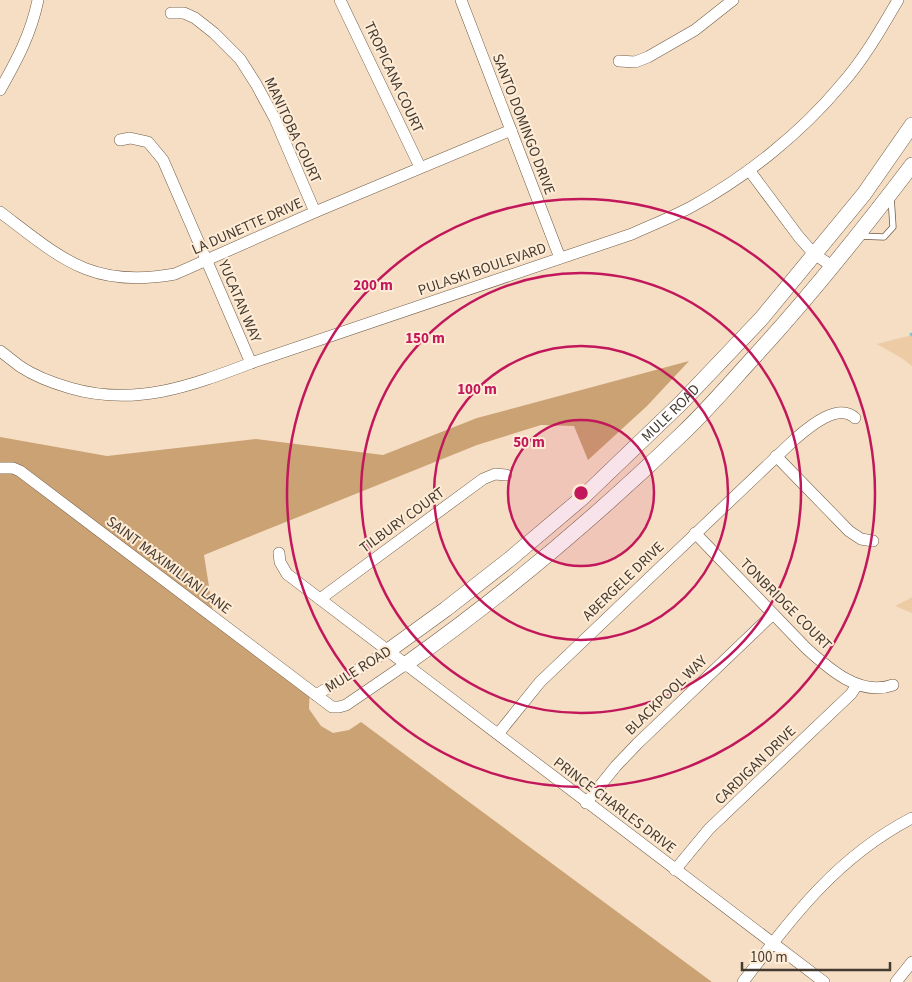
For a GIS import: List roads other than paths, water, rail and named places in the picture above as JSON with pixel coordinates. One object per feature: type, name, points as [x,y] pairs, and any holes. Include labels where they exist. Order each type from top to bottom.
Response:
[{"type":"main road","name":"MULE ROAD","points":[[388,651],[510,559],[589,492],[710,374],[760,319],[864,194],[912,125]]},
{"type":"main road","name":"MULE ROAD","points":[[406,664],[459,627],[521,578],[620,492],[708,408],[784,324],[857,236],[912,165]]},
{"type":"street","points":[[0,90],[26,44],[34,22],[38,0]]},
{"type":"street","name":"TROPICANA COURT","points":[[340,0],[420,167]]},
{"type":"street","name":"SANTO DOMINGO DRIVE","points":[[461,0],[560,258]]},
{"type":"street","points":[[620,61],[635,62],[648,57],[695,30],[733,0]]},
{"type":"street","name":"PULASKI BOULEVARD","points":[[0,351],[21,367],[57,384],[100,394],[127,396],[172,390],[203,382],[251,363],[632,234],[691,207],[749,170],[814,116],[843,84],[868,51],[898,0]]},
{"type":"street","name":"MANITOBA COURT","points":[[171,13],[184,12],[195,18],[214,33],[240,59],[275,119],[315,212]]},
{"type":"street","name":"LA DUNETTE DRIVE","points":[[0,212],[54,253],[80,267],[106,276],[140,279],[152,278],[175,274],[420,167],[511,130]]},
{"type":"street","name":"YUCATAN WAY","points":[[120,140],[138,139],[148,142],[163,160],[251,363]]},
{"type":"street","points":[[749,170],[799,237],[814,254],[832,266]]},
{"type":"street","name":"ABERGELE DRIVE","points":[[498,734],[540,682],[795,438],[823,418],[840,412],[852,414],[856,418]]},
{"type":"street","points":[[776,456],[849,531],[861,539],[873,541]]},
{"type":"street","name":"SAINT MAXIMILIAN LANE","points":[[0,468],[13,468],[20,471],[316,694]]},
{"type":"street","name":"TILBURY COURT","points":[[320,599],[483,478],[495,474],[506,475]]},
{"type":"street","name":"TONBRIDGE COURT","points":[[695,533],[814,656],[857,685],[879,689],[893,685]]},
{"type":"street","name":"PRINCE CHARLES DRIVE","points":[[279,554],[280,562],[287,574],[824,982]]},
{"type":"street","name":"BLACKPOOL WAY","points":[[586,802],[637,744],[772,614]]},
{"type":"street","name":"MULE ROAD","points":[[388,651],[316,694],[332,707],[342,706],[406,664]]},
{"type":"street","name":"CARDIGAN DRIVE","points":[[675,870],[710,829],[851,694],[857,685]]},
{"type":"street","points":[[742,982],[816,890],[845,862],[884,833],[912,818]]},
{"type":"street","points":[[896,982],[912,962]]},
{"type":"lane","points":[[857,236],[884,237],[893,227],[891,193]]}]
